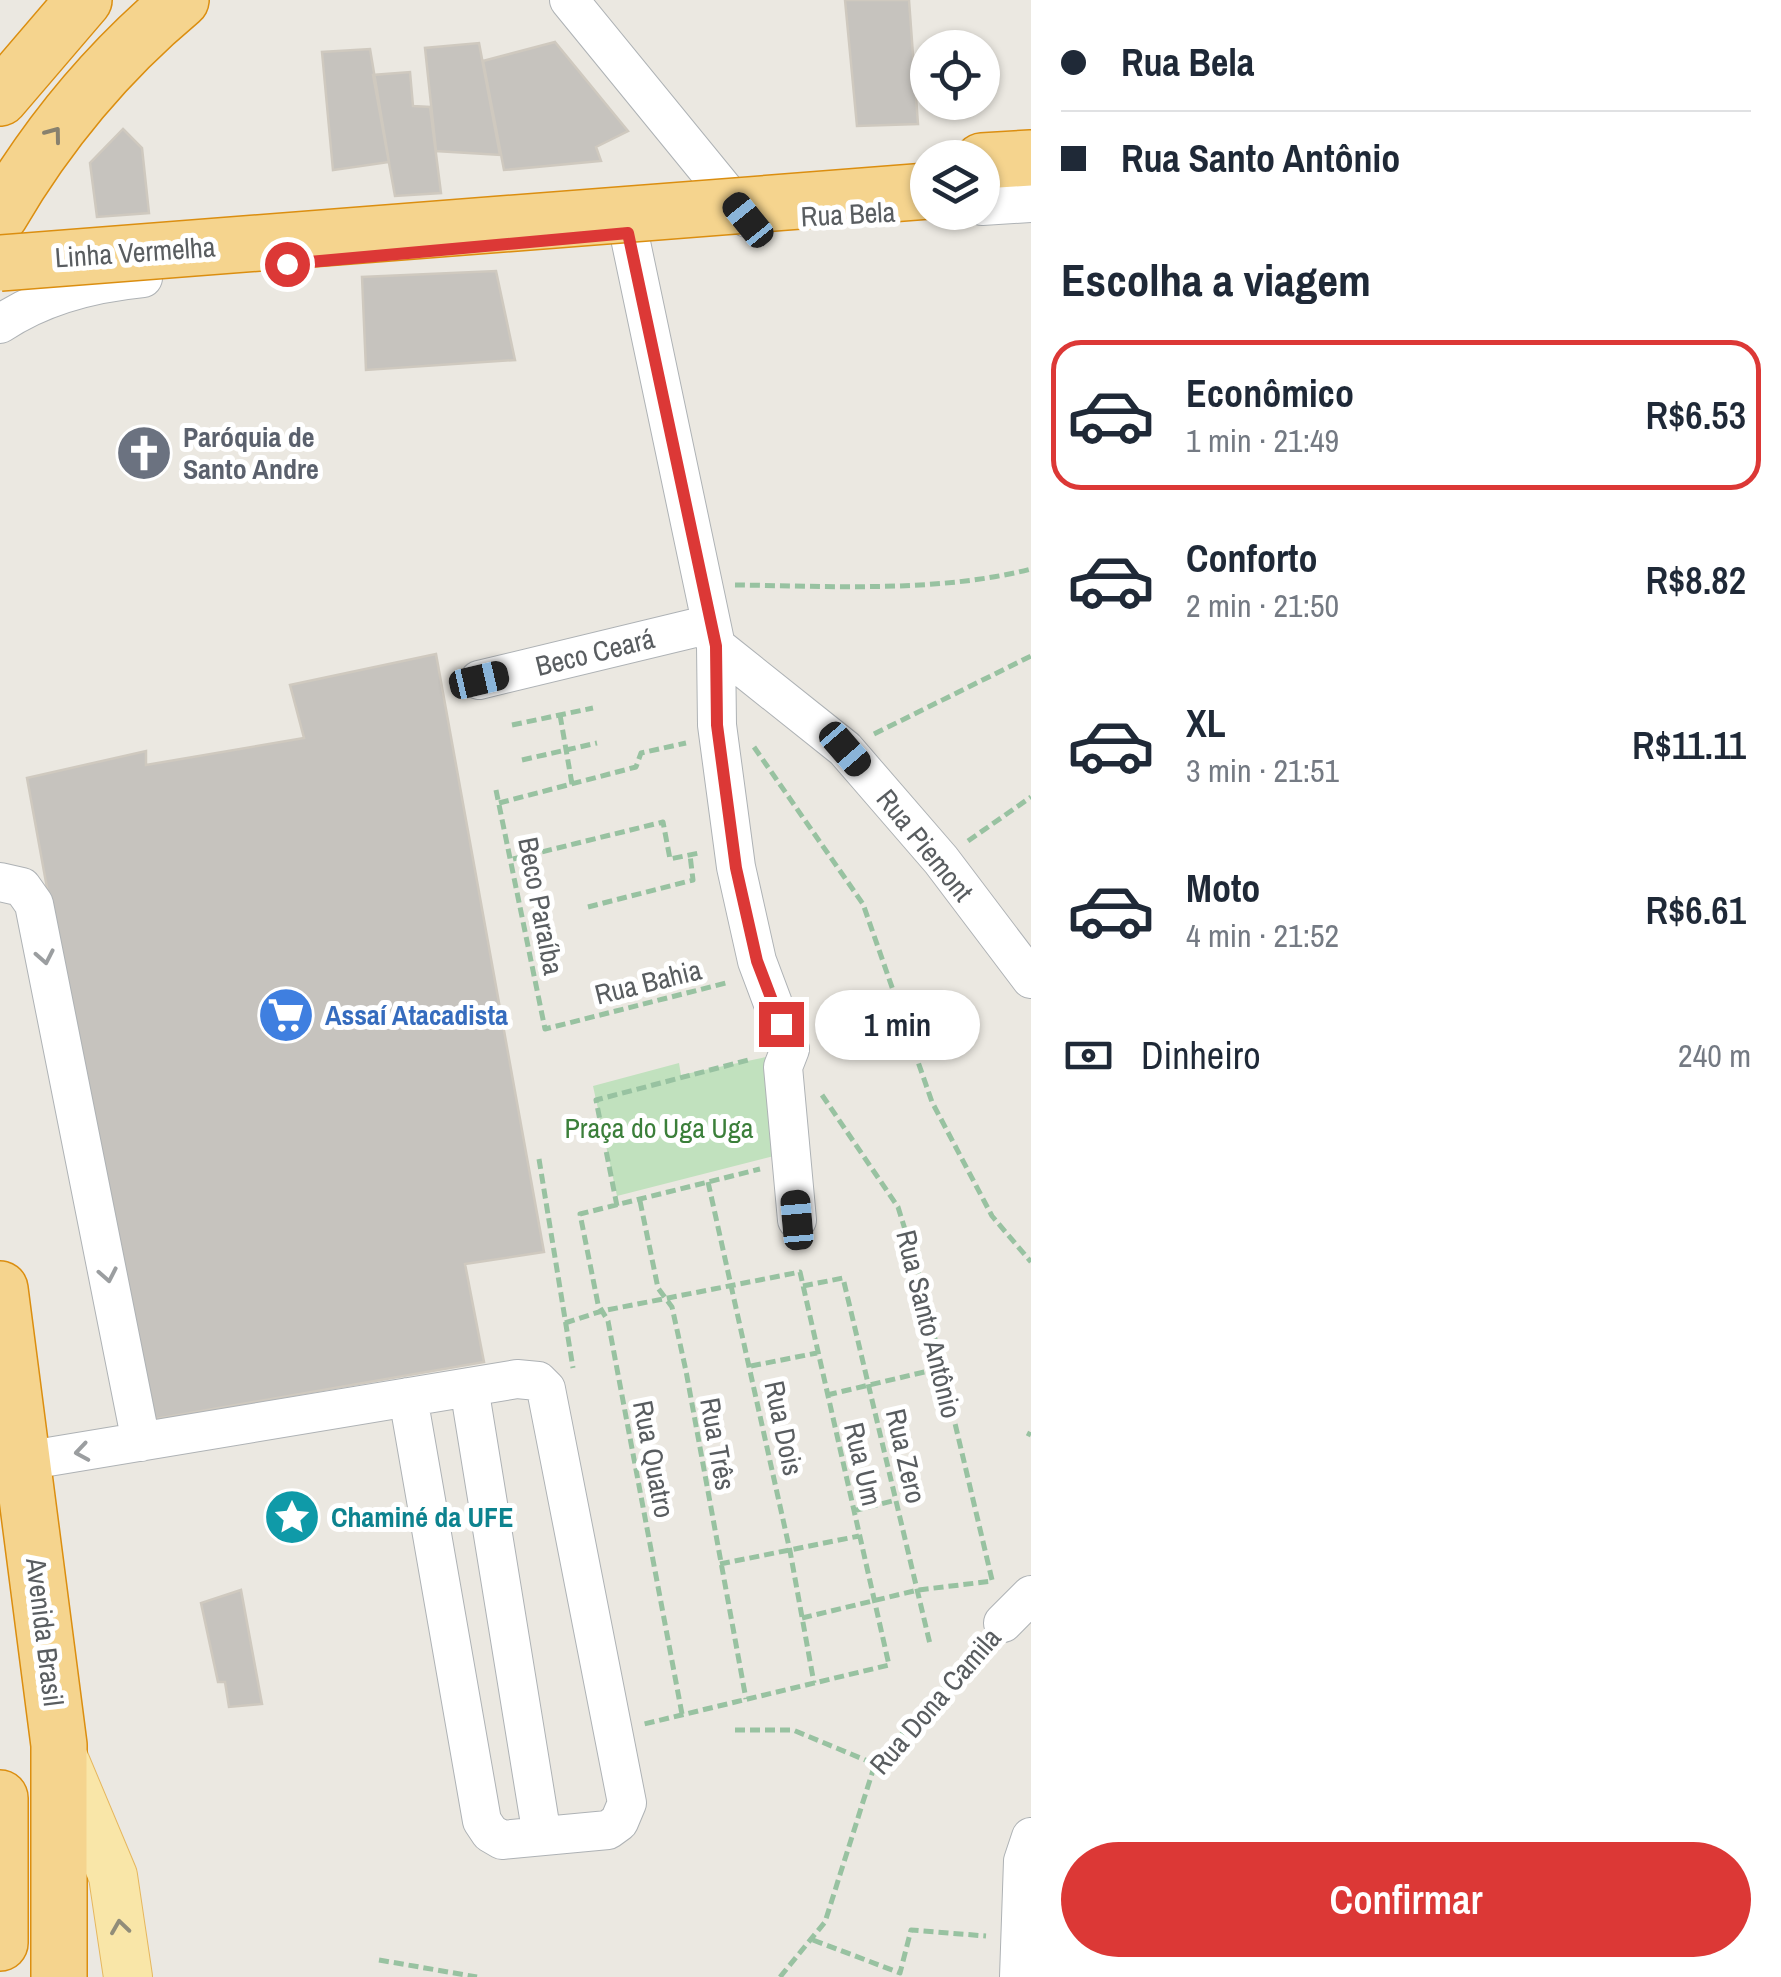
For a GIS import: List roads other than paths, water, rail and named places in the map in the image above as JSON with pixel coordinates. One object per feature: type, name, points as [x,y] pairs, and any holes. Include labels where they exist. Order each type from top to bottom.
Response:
[{"type":"highway","points":[[0,98],[84,0]]},
{"type":"highway","points":[[0,215],[81,98],[130,45],[181,0]]},
{"type":"highway","points":[[1000,161],[1031,158]]},
{"type":"highway","name":"Linha Vermelha","points":[[0,237],[910,167]]},
{"type":"highway","points":[[1000,187],[1031,184]]},
{"type":"highway","name":"Linha Vermelha","points":[[0,262],[910,192]]},
{"type":"highway","name":"Avenida Brasil","points":[[0,1289],[59,1770],[59,1977]]},
{"type":"highway","points":[[39,1977],[59,1770]]},
{"type":"highway","points":[[0,1798],[0,1942]]},
{"type":"main road","points":[[59,1770],[113,1876],[128,1977]]},
{"type":"street","points":[[569,0],[748,220]]},
{"type":"street","points":[[1000,205],[1031,203]]},
{"type":"street","name":"Rua Bela","points":[[0,324],[26,306],[98,282],[748,220],[910,210]]},
{"type":"street","points":[[628,233],[714,635],[718,731],[736,868],[762,974],[790,1049],[783,1067],[797,1220]]},
{"type":"street","name":"Beco Ceará","points":[[479,680],[714,635]]},
{"type":"street","name":"Rua Piemont","points":[[714,635],[845,749],[941,860],[1031,980]]},
{"type":"street","points":[[0,882],[22,886],[34,904],[140,1442]]},
{"type":"street","points":[[24,1462],[140,1442],[408,1397],[469,1387],[516,1379],[538,1381],[546,1390],[626,1802],[619,1822],[608,1830],[502,1840],[490,1834],[482,1821],[408,1397]]},
{"type":"street","points":[[469,1387],[542,1836]]},
{"type":"street","name":"Rua Dona Camila","points":[[1017,1626],[1031,1595]]},
{"type":"street","points":[[1019,1977],[1028,1853]]},
{"type":"place","name":"Paróquia de Santo Andre","points":[[144,453]]},
{"type":"place","name":"Assaí Atacadista","points":[[286,1015]]},
{"type":"place","name":"Chaminé da UFE","points":[[292,1517]]},
{"type":"park label","name":"Praça do Uga Uga","points":[[659,1128]]}]
